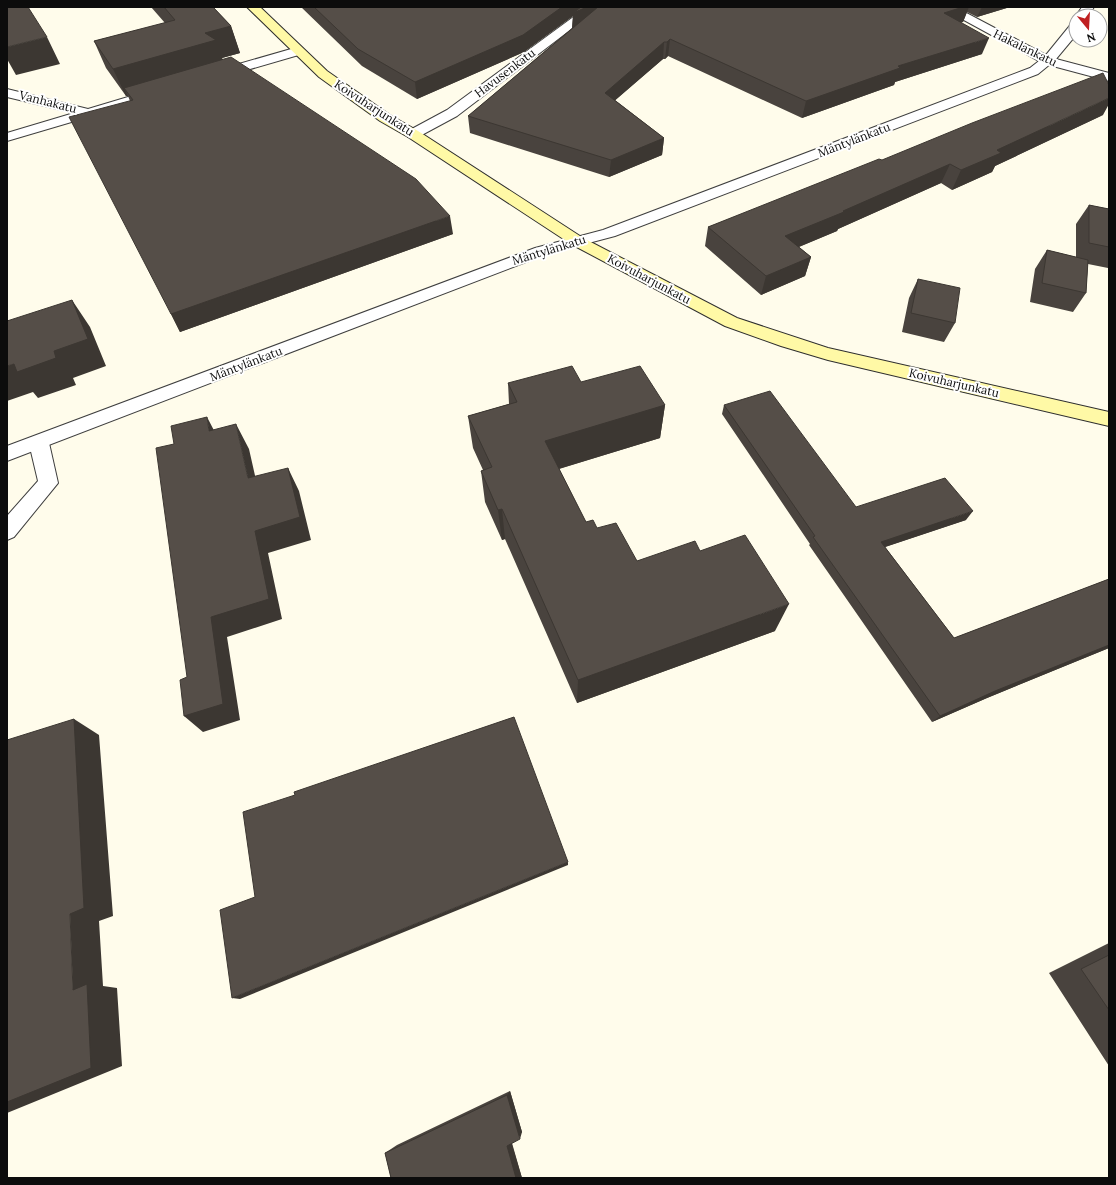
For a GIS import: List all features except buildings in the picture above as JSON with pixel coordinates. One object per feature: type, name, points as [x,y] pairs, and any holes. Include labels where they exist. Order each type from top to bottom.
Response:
[{"type":"street","name":"Koivuharjunkatu","points":[[253,7],[323,74],[385,118],[413,134],[577,241],[731,322],[787,342],[828,354],[1109,419]]},
{"type":"street","name":"Havusenkatu","points":[[413,134],[452,112],[594,7]]},
{"type":"street","name":"Hakalankatu","points":[[946,7],[1048,61],[1078,70],[1109,76]]},
{"type":"street","name":"Mäntylänkatu","points":[[7,454],[541,251],[609,233],[1034,71],[1048,61],[1062,47],[1068,38]]},
{"type":"street","points":[[207,78],[298,51]]},
{"type":"street","points":[[7,137],[170,89]]},
{"type":"street","name":"Vanhakatu","points":[[7,93],[62,105],[88,113]]},
{"type":"street","points":[[7,531],[48,483],[39,443]]}]
